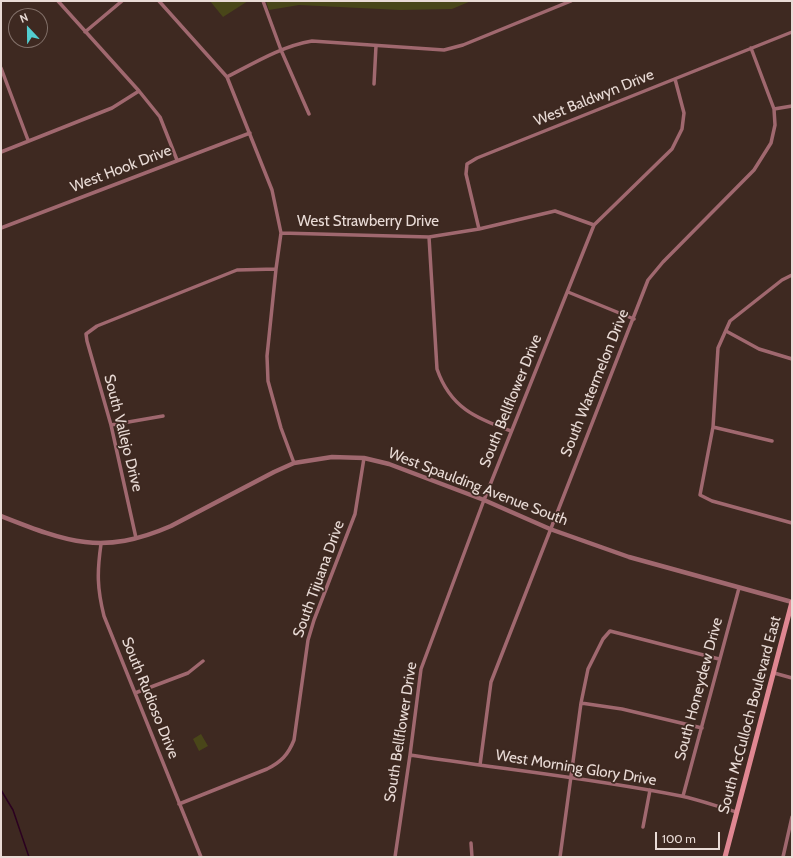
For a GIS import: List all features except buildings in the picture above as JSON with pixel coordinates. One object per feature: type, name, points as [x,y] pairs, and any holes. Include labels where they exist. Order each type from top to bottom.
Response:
[{"type":"main road","name":"South McCulloch Boulevard East","points":[[725,857],[792,602]]},
{"type":"street","points":[[58,1],[139,91],[160,117],[177,160]]},
{"type":"street","points":[[85,32],[122,1]]},
{"type":"street","points":[[158,1],[227,77],[272,190],[281,233],[267,356],[268,381],[280,423],[294,463]]},
{"type":"street","points":[[263,1],[281,50],[309,114]]},
{"type":"street","points":[[227,77],[281,50],[300,43],[312,41],[444,50],[463,45],[571,1]]},
{"type":"street","name":"West Baldwyn Drive","points":[[479,229],[466,174],[468,164],[477,158],[792,32]]},
{"type":"street","points":[[374,84],[376,46]]},
{"type":"street","name":"South Watermelon Drive","points":[[480,765],[491,682],[648,280],[761,162],[774,135],[774,109],[751,48]]},
{"type":"street","points":[[1,68],[28,140]]},
{"type":"street","name":"South Bellflower Drive","points":[[395,857],[421,669],[484,500],[594,225],[672,149],[682,129],[684,114],[675,79]]},
{"type":"street","points":[[1,152],[28,140],[112,108],[139,91]]},
{"type":"street","points":[[774,109],[792,106]]},
{"type":"street","name":"West Hook Drive","points":[[1,228],[250,133]]},
{"type":"street","name":"West Strawberry Drive","points":[[281,233],[429,237],[479,229],[555,210],[594,225]]},
{"type":"street","points":[[429,237],[437,368],[443,386],[456,402],[479,419],[511,431]]},
{"type":"street","name":"South Vallejo Drive","points":[[136,538],[111,425],[86,341],[86,334],[96,326],[237,270],[276,269]]},
{"type":"street","points":[[792,275],[782,280],[730,321],[718,348],[713,427],[700,496],[712,501],[792,523]]},
{"type":"street","points":[[568,292],[634,319]]},
{"type":"street","points":[[726,331],[759,349],[792,359]]},
{"type":"street","points":[[111,425],[163,416]]},
{"type":"street","points":[[713,427],[772,441]]},
{"type":"street","name":"West Spaulding Avenue South","points":[[1,516],[55,536],[74,541],[101,544],[136,538],[171,526],[294,463],[332,457],[364,458],[389,464],[629,558],[792,602]]},
{"type":"street","name":"South Tijuana Drive","points":[[179,804],[267,769],[280,762],[290,749],[294,740],[308,640],[314,620],[355,514],[364,458]]},
{"type":"street","name":"South Rudioso Drive","points":[[101,544],[97,576],[99,596],[104,616],[201,857]]},
{"type":"street","name":"South Honeydew Drive","points":[[683,796],[739,588]]},
{"type":"street","points":[[560,857],[581,703],[588,669],[603,639],[610,631],[719,658]]},
{"type":"street","points":[[135,693],[188,672],[203,661]]},
{"type":"street","points":[[774,673],[792,678]]},
{"type":"street","points":[[581,703],[622,709],[702,728]]},
{"type":"street","name":"West Morning Glory Drive","points":[[410,755],[570,777],[650,790],[683,796],[737,812]]},
{"type":"street","points":[[643,827],[650,790]]},
{"type":"street","points":[[784,857],[792,817]]},
{"type":"street","points":[[471,843],[472,857]]},
{"type":"shaded area","points":[[210,1],[248,1],[223,17]]},
{"type":"shaded area","points":[[266,1],[471,1],[452,9],[400,10],[299,5],[269,10]]},
{"type":"shaded area","points":[[201,734],[208,746],[199,751],[193,739]]},
{"type":"waterway","points":[[1,790],[13,810],[29,857]]}]
